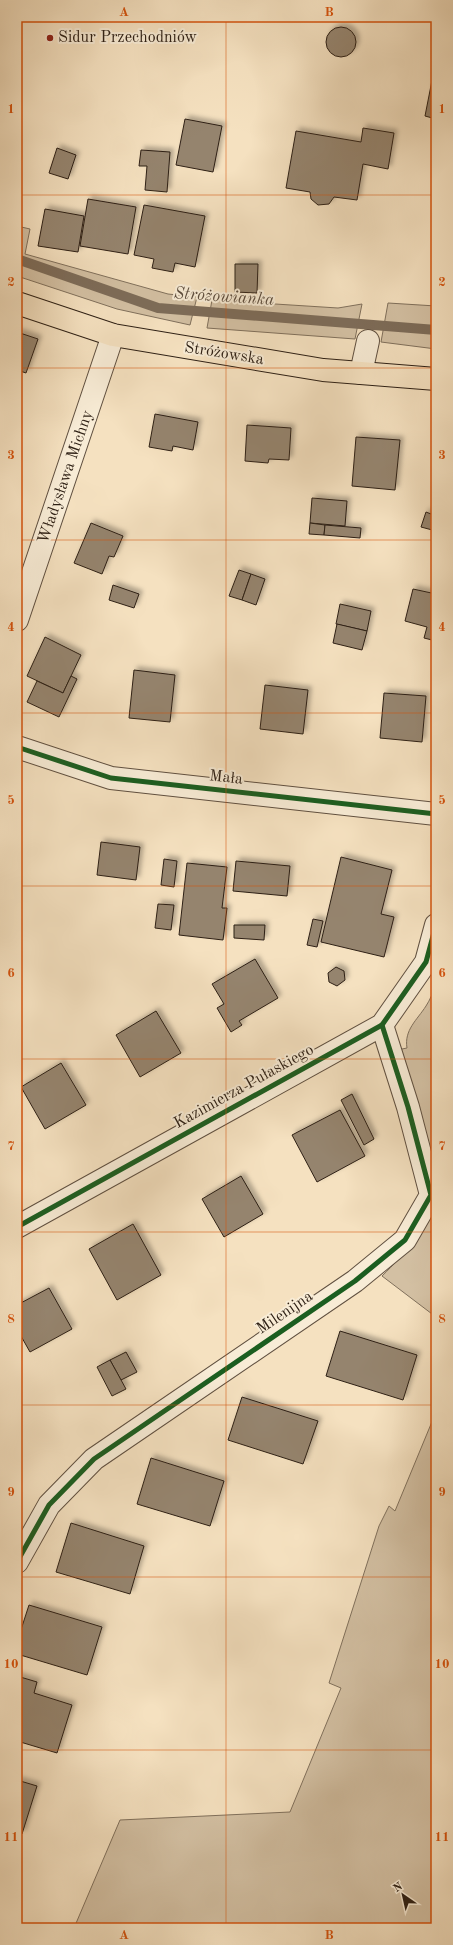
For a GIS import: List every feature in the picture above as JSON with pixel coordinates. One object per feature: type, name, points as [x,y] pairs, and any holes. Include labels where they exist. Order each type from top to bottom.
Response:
[{"type":"main road","name":"Stróżowska","points":[[17,303],[113,335],[323,370],[436,379]]},
{"type":"street","name":"Władysława Michny","points":[[17,620],[113,335]]},
{"type":"street","points":[[361,373],[368,341]]},
{"type":"street","name":"Mała","points":[[17,747],[112,778],[436,814]]},
{"type":"street","name":"Kazimierza Pułaskiego","points":[[17,1227],[382,1025],[426,962],[436,925]]},
{"type":"street","name":"Milenijna","points":[[17,1562],[49,1505],[94,1459],[355,1281],[405,1240],[431,1196],[408,1107],[382,1025]]},
{"type":"shaded area","points":[[17,226],[30,229],[25,254],[168,294],[197,297],[190,325],[117,309],[17,276]]},
{"type":"shaded area","points":[[212,300],[338,308],[362,304],[355,339],[207,328]]},
{"type":"shaded area","points":[[388,303],[436,306],[436,349],[381,342]]},
{"type":"shaded area","points":[[436,986],[436,1191],[397,1050],[407,1048],[407,1036],[409,1030],[427,1004]]},
{"type":"shaded area","points":[[436,1196],[436,1317],[382,1276],[399,1259],[421,1229]]},
{"type":"shaded area","points":[[436,1412],[436,1928],[74,1928],[120,1820],[290,1812],[341,1688],[329,1683],[379,1526],[389,1506],[395,1511]]},
{"type":"building","points":[[341,27],[352,31],[356,42],[352,53],[341,57],[330,53],[326,42],[330,31]]},
{"type":"building","points":[[436,60],[436,119],[425,116]]},
{"type":"building","points":[[185,119],[222,126],[213,172],[176,165]]},
{"type":"building","points":[[363,128],[394,133],[388,169],[363,164],[357,200],[334,197],[329,204],[318,205],[311,199],[310,192],[286,188],[296,131],[361,142]]},
{"type":"building","points":[[57,148],[76,155],[68,179],[49,173]]},
{"type":"building","points":[[141,150],[170,152],[167,192],[145,190],[147,166],[139,166]]},
{"type":"building","points":[[88,199],[136,207],[128,254],[80,246]]},
{"type":"building","points":[[144,205],[205,216],[195,267],[175,263],[173,272],[152,268],[154,259],[134,255]]},
{"type":"building","points":[[45,209],[84,216],[78,252],[38,246]]},
{"type":"building","points":[[235,264],[258,264],[257,293],[235,292]]},
{"type":"building","points":[[17,332],[38,339],[26,373],[17,370]]},
{"type":"building","points":[[155,414],[198,422],[193,450],[173,446],[172,451],[149,447]]},
{"type":"building","points":[[247,425],[291,428],[289,460],[269,459],[268,463],[245,461]]},
{"type":"building","points":[[356,437],[400,440],[395,490],[352,486]]},
{"type":"building","points":[[312,498],[347,501],[345,526],[310,523]]},
{"type":"building","points":[[426,512],[436,516],[436,531],[421,527]]},
{"type":"building","points":[[91,523],[123,536],[114,557],[109,556],[102,574],[74,563]]},
{"type":"building","points":[[310,523],[325,525],[324,535],[309,534]]},
{"type":"building","points":[[325,525],[361,528],[360,538],[324,535]]},
{"type":"building","points":[[239,570],[251,574],[242,600],[229,596]]},
{"type":"building","points":[[251,574],[265,579],[256,605],[242,600]]},
{"type":"building","points":[[113,585],[139,594],[134,608],[109,600]]},
{"type":"building","points":[[413,589],[436,594],[436,641],[424,638],[427,627],[405,621]]},
{"type":"building","points":[[340,604],[371,611],[367,631],[336,624]]},
{"type":"building","points":[[337,624],[367,631],[362,650],[333,643]]},
{"type":"building","points":[[45,637],[81,655],[63,693],[27,676]]},
{"type":"building","points":[[134,670],[175,675],[170,722],[129,718]]},
{"type":"building","points":[[71,676],[77,679],[59,717],[27,702],[37,681],[63,693]]},
{"type":"building","points":[[265,685],[308,690],[303,734],[260,729]]},
{"type":"building","points":[[384,693],[426,696],[422,742],[380,738]]},
{"type":"building","points":[[101,842],[140,847],[136,880],[97,875]]},
{"type":"building","points":[[341,857],[392,870],[381,914],[394,917],[384,957],[321,942]]},
{"type":"building","points":[[164,859],[177,861],[174,887],[161,885]]},
{"type":"building","points":[[236,861],[290,866],[287,896],[233,891]]},
{"type":"building","points":[[187,863],[227,867],[222,908],[227,908],[223,940],[179,935]]},
{"type":"building","points":[[158,904],[174,905],[171,930],[155,928]]},
{"type":"building","points":[[313,919],[323,921],[317,947],[307,945]]},
{"type":"building","points":[[234,925],[265,925],[264,940],[234,938]]},
{"type":"building","points":[[255,959],[278,998],[239,1021],[242,1025],[231,1032],[217,1008],[224,1004],[212,984]]},
{"type":"building","points":[[336,967],[344,971],[345,980],[337,986],[329,982],[328,973]]},
{"type":"building","points":[[156,1011],[181,1053],[140,1077],[116,1035]]},
{"type":"building","points":[[61,1063],[86,1105],[45,1129],[21,1087]]},
{"type":"building","points":[[352,1094],[374,1139],[364,1145],[341,1100]]},
{"type":"building","points":[[340,1110],[365,1156],[317,1182],[292,1135]]},
{"type":"building","points":[[241,1176],[263,1214],[224,1237],[202,1199]]},
{"type":"building","points":[[133,1224],[161,1275],[117,1300],[89,1249]]},
{"type":"building","points":[[49,1288],[72,1329],[30,1352],[17,1329],[17,1305]]},
{"type":"building","points":[[340,1331],[417,1355],[403,1400],[326,1376]]},
{"type":"building","points":[[126,1352],[137,1372],[121,1380],[110,1360]]},
{"type":"building","points":[[110,1360],[126,1389],[112,1396],[97,1367]]},
{"type":"building","points":[[242,1397],[318,1421],[303,1464],[228,1440]]},
{"type":"building","points":[[151,1458],[224,1481],[210,1526],[137,1504]]},
{"type":"building","points":[[71,1523],[144,1546],[130,1594],[56,1572]]},
{"type":"building","points":[[29,1605],[102,1627],[87,1675],[17,1654],[17,1642]]},
{"type":"building","points":[[17,1676],[37,1682],[34,1693],[72,1705],[57,1753],[17,1741]]},
{"type":"building","points":[[17,1780],[37,1786],[22,1834],[17,1832]]},
{"type":"waterway","name":"Stróżowianka","points":[[17,259],[158,308],[436,330]]},
{"type":"cycle path","points":[[17,747],[111,778],[436,814]]},
{"type":"cycle path","points":[[17,1227],[382,1025],[426,962],[436,925]]},
{"type":"cycle path","points":[[17,1562],[49,1505],[94,1459],[355,1281],[405,1240],[431,1195],[408,1107],[382,1025]]},
{"type":"place","name":"Sidur Przechodniów","points":[[50,38]]}]
